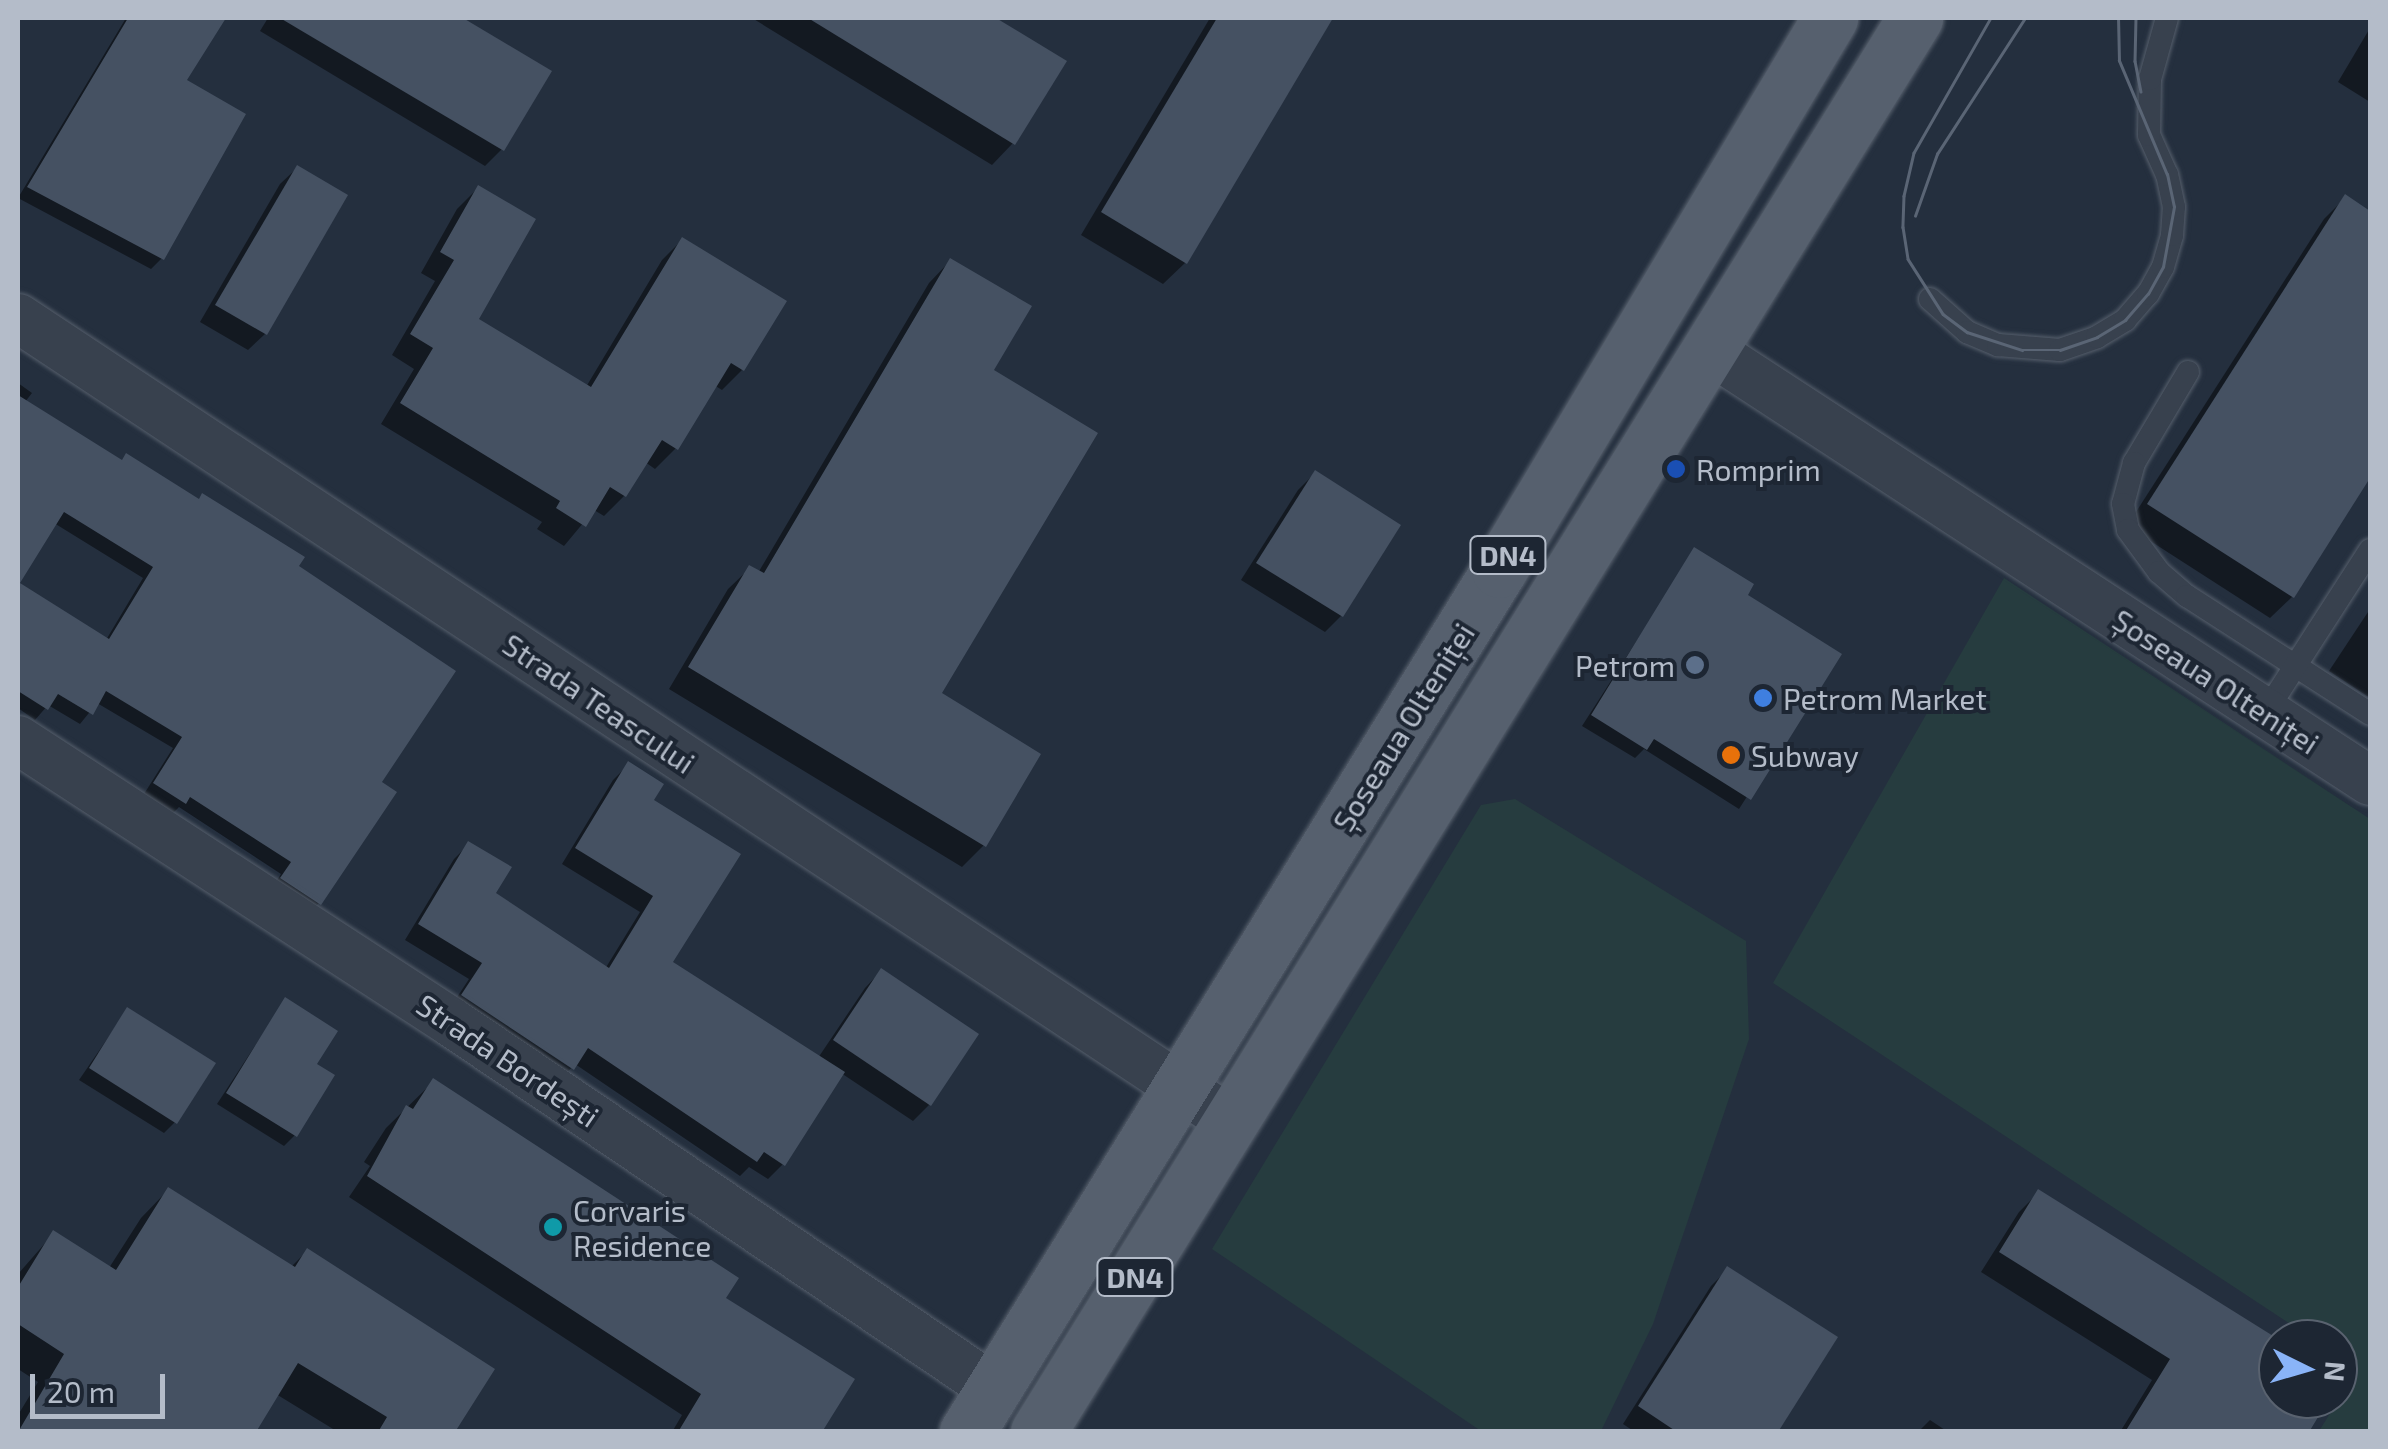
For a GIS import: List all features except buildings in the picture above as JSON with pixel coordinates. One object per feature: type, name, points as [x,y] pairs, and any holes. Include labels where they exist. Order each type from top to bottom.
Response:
[{"type":"main road","name":"Șoseaua Olteniței","points":[[980,1410],[1509,554],[1830,18]]},
{"type":"main road","name":"Șoseaua Olteniței","points":[[1038,1432],[1914,18]]},
{"type":"street","name":"Strada Teascului","points":[[18,318],[1231,1121]]},
{"type":"street","name":"Șoseaua Olteniței","points":[[1711,351],[2370,782]]},
{"type":"street","name":"Strada Bordești","points":[[18,740],[451,1022],[980,1410]]},
{"type":"lane","points":[[1930,299],[1967,332],[2022,350],[2060,350],[2097,337],[2125,320],[2148,294],[2163,267],[2172,235],[2174,207],[2167,175],[2149,135],[2150,80],[2167,18]]},
{"type":"lane","points":[[2188,372],[2134,464],[2123,504],[2128,530],[2159,572],[2186,596],[2370,714]]},
{"type":"lane","points":[[2265,712],[2370,550]]},
{"type":"green space","points":[[2004,578],[2370,819],[2370,1431],[2319,1431],[2327,1419],[2358,1419],[2358,1319],[2283,1319],[1773,983]]},
{"type":"green space","points":[[1515,799],[1746,941],[1749,1039],[1653,1324],[1601,1431],[1481,1431],[1212,1249],[1481,805]]},
{"type":"tram line","points":[[1991,18],[1914,153],[1904,196],[1903,227],[1908,259],[1943,314],[1967,332],[2022,350],[2060,350],[2097,337],[2125,320],[2148,294],[2163,267],[2174,207],[2167,175],[2119,61],[2118,18]]},
{"type":"tram line","points":[[1915,216],[1937,154],[2025,18]]},
{"type":"tram line","points":[[2136,18],[2135,61],[2141,91]]},
{"type":"place","name":"Romprim","points":[[1676,469]]},
{"type":"place","name":"Petrom","points":[[1695,665]]},
{"type":"place","name":"Petrom Market","points":[[1763,698]]},
{"type":"place","name":"Subway","points":[[1731,755]]},
{"type":"place","name":"Corvaris Residence","points":[[553,1227]]}]
